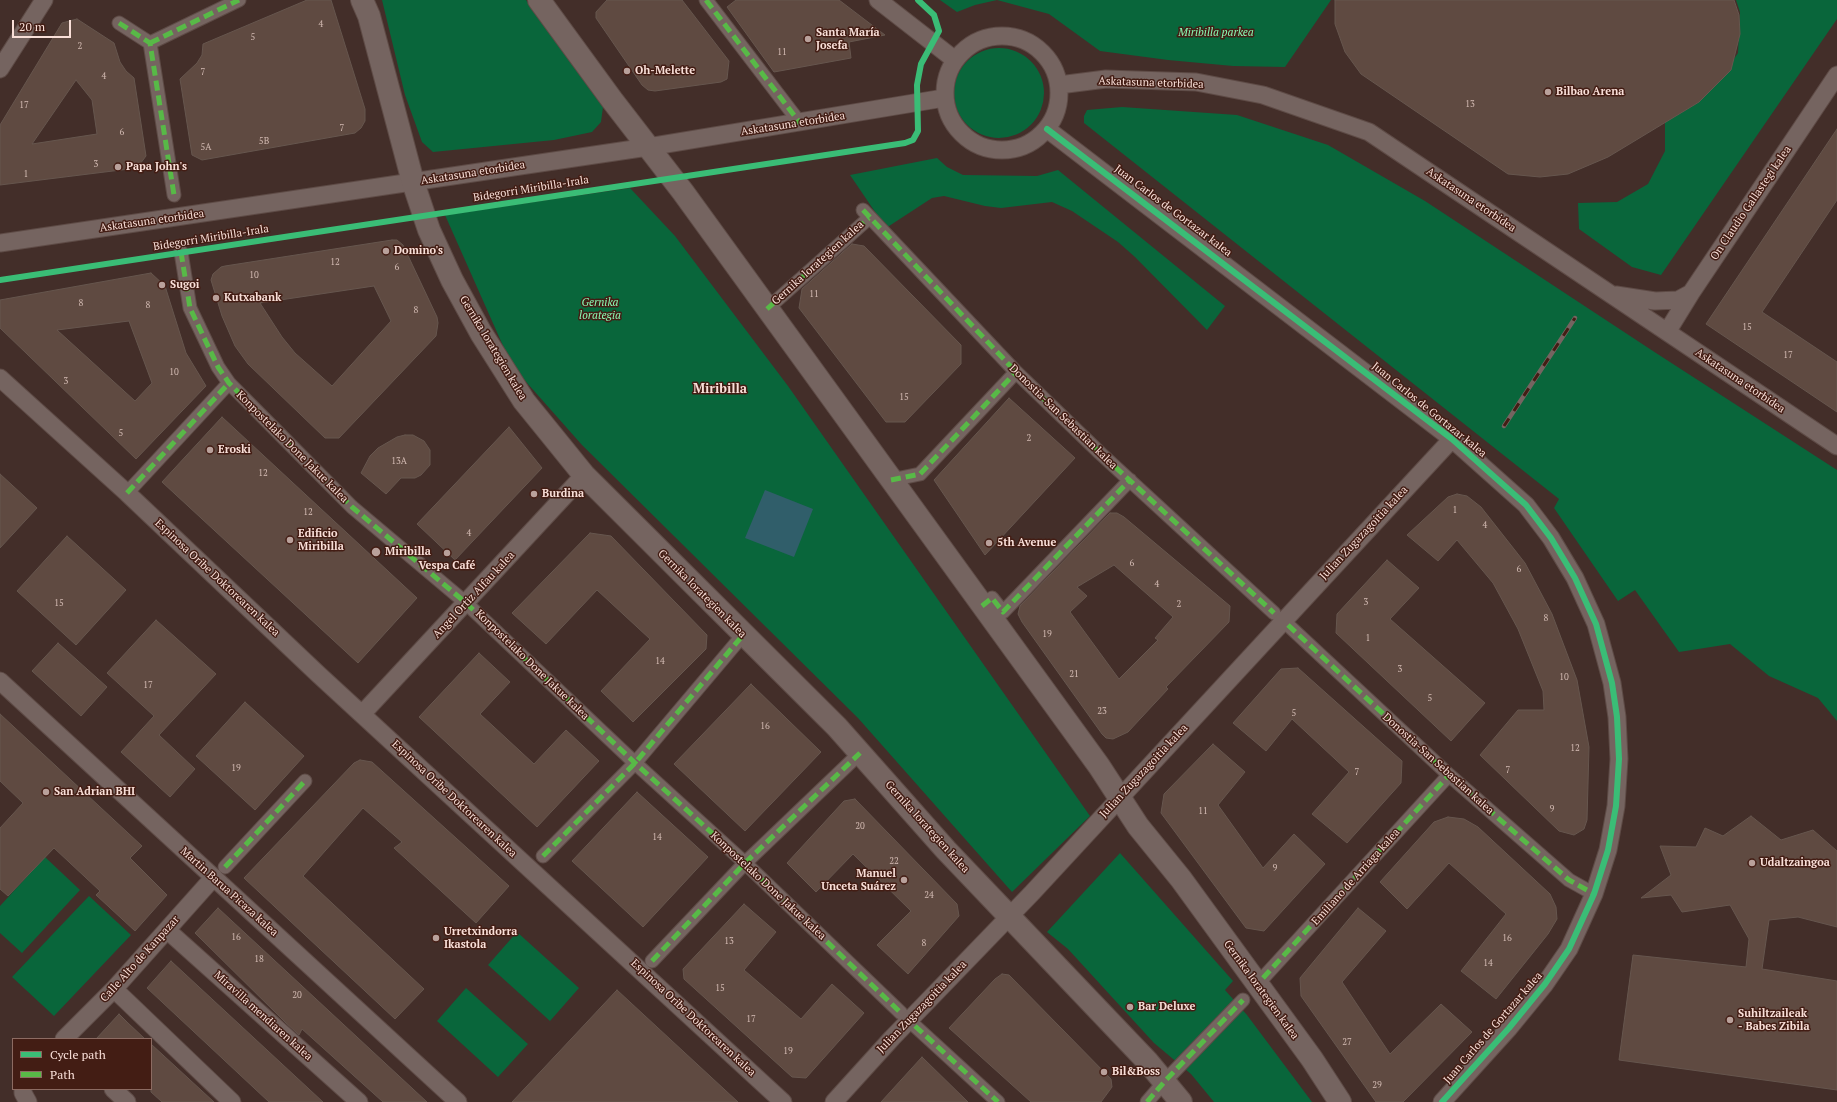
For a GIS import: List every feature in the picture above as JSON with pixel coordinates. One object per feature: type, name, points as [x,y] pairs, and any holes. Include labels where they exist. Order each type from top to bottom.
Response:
[{"type":"main road","name":"Gernika lorategien kalea","points":[[362,0],[369,16],[412,182],[429,230],[448,273],[484,339],[524,401],[584,476],[837,727],[946,850],[1164,1081],[1181,1102]]},
{"type":"main road","name":"Gernika lorategien kalea","points":[[539,0],[768,308],[1099,766],[1138,826],[1180,879],[1312,1059],[1340,1102]]},
{"type":"street","points":[[29,0],[33,18]]},
{"type":"street","points":[[0,68],[44,0]]},
{"type":"street","points":[[150,43],[240,0]]},
{"type":"street","points":[[706,0],[800,123]]},
{"type":"street","points":[[878,0],[955,60]]},
{"type":"street","points":[[119,23],[150,43],[174,195]]},
{"type":"street","points":[[1006,36],[1025,40],[1041,51],[1053,66],[1059,85],[1059,101],[1055,115],[1047,129],[1032,142],[1014,149],[995,150],[976,144],[961,133],[950,117],[944,98],[948,72],[955,60],[969,46],[986,37],[1006,36]]},
{"type":"street","name":"On Claudio Gallastegi kalea","points":[[1667,332],[1691,293],[1837,75]]},
{"type":"street","name":"Askatasuna etorbidea","points":[[1059,85],[1106,79],[1196,82],[1263,95],[1369,132],[1837,446]]},
{"type":"street","name":"Askatasuna etorbidea","points":[[0,243],[648,147],[944,98]]},
{"type":"street","name":"Juan Carlos de Gortazar kalea","points":[[1047,129],[1452,439],[1526,505],[1551,538],[1575,578],[1596,624],[1612,683],[1617,716],[1619,759],[1616,806],[1608,850],[1594,894],[1569,949],[1545,984],[1510,1028],[1442,1102]]},
{"type":"street","name":"Gernika lorategien kalea","points":[[768,308],[866,214]]},
{"type":"street","name":"Donostia-San Sebastian kalea","points":[[866,214],[1016,372],[1130,480],[1274,612]]},
{"type":"street","name":"Konpostelako Done Jakue kalea","points":[[181,252],[190,308],[218,367],[229,383],[352,507],[466,603],[635,763],[745,863],[901,1013]]},
{"type":"street","points":[[1610,294],[1655,301],[1678,300],[1691,293]]},
{"type":"street","points":[[891,480],[920,474],[1016,372]]},
{"type":"street","name":"Espinosa Oribe Doktorearen kalea","points":[[0,378],[6,388],[127,493],[318,674],[363,713],[783,1102]]},
{"type":"street","points":[[127,493],[229,383]]},
{"type":"street","name":"Julian Zugazagoitia kalea","points":[[834,1102],[892,1038],[1009,917],[1452,439]]},
{"type":"street","name":"Angel Ortiz Alfau kalea","points":[[363,713],[584,476]]},
{"type":"street","points":[[982,606],[992,598],[1003,612],[1130,480]]},
{"type":"street","name":"Donostia-San Sebastian kalea","points":[[1288,625],[1449,775],[1569,880],[1594,894]]},
{"type":"street","points":[[543,856],[635,763],[744,635]]},
{"type":"street","name":"Martin Barua Picaza kalea","points":[[0,681],[86,762],[219,872],[233,895],[458,1102]]},
{"type":"street","points":[[652,961],[745,863],[860,753]]},
{"type":"street","name":"Emiliano de Arriaga kalea","points":[[1263,978],[1449,775]]},
{"type":"street","points":[[219,872],[305,781]]},
{"type":"street","name":"Calle Alto de Kanpazar","points":[[65,1038],[114,989],[219,872]]},
{"type":"street","points":[[198,895],[212,891],[233,895]]},
{"type":"street","name":"Miravilla mendiaren kalea","points":[[167,930],[359,1102]]},
{"type":"street","points":[[114,989],[232,1102]]},
{"type":"street","points":[[1146,1102],[1164,1081],[1243,1000]]},
{"type":"street","points":[[915,1026],[998,1102]]},
{"type":"street","points":[[23,1090],[28,1102]]},
{"type":"street","points":[[114,1090],[127,1102]]},
{"type":"green space","points":[[382,0],[526,0],[603,107],[601,122],[592,132],[554,140],[433,152],[422,142],[405,95]]},
{"type":"green space","points":[[940,0],[997,0],[975,5],[957,12]]},
{"type":"green space","name":"Miribilla parkea","points":[[997,0],[1331,0],[1285,67],[1233,66],[1168,60],[1100,51],[1049,14]]},
{"type":"green space","points":[[1736,0],[1837,0],[1837,19],[1661,275],[1632,267],[1579,229],[1578,203],[1617,202],[1648,184],[1665,151],[1665,122],[1699,102],[1717,83],[1738,53],[1740,12]]},
{"type":"green space","points":[[990,48],[1008,48],[1024,55],[1037,68],[1044,84],[1044,102],[1037,118],[1024,131],[1008,138],[990,138],[974,131],[961,118],[954,102],[954,84],[961,68],[974,55]]},
{"type":"green space","points":[[1122,107],[1237,115],[1328,145],[1425,201],[1837,470],[1837,721],[1818,698],[1769,676],[1730,644],[1679,652],[1635,590],[1618,601],[1554,508],[1559,499],[1084,123],[1084,116],[1087,110]]},
{"type":"green space","points":[[937,158],[947,167],[963,175],[1037,176],[1058,170],[1225,306],[1207,330],[1135,257],[1118,242],[1072,211],[1052,202],[1001,208],[985,206],[944,196],[932,198],[886,228],[850,175]]},
{"type":"green space","name":"Gernika lorategia","points":[[630,188],[675,236],[788,386],[1090,816],[1012,892],[858,718],[582,445],[512,366],[445,215]]},
{"type":"green space","points":[[1120,853],[1233,981],[1225,990],[1247,1015],[1312,1102],[1214,1102],[1191,1074],[1154,1043],[1068,949],[1047,932]]},
{"type":"green space","points":[[45,857],[80,890],[22,953],[0,933],[0,906]]},
{"type":"green space","points":[[89,896],[131,935],[54,1016],[12,977]]},
{"type":"green space","points":[[517,932],[579,988],[550,1021],[488,965]]},
{"type":"green space","points":[[466,988],[528,1044],[498,1077],[437,1021]]},
{"type":"water","points":[[765,490],[813,509],[794,557],[745,538]]},
{"type":"building","points":[[307,0],[331,0],[365,109],[365,121],[361,128],[355,133],[202,160],[192,155],[180,79],[197,63],[202,55],[203,44]]},
{"type":"building","points":[[607,0],[682,0],[729,61],[727,79],[721,82],[655,91],[648,90],[642,85],[596,18],[596,12]]},
{"type":"building","name":"Santa María Josefa","points":[[736,0],[839,0],[885,35],[849,42],[851,58],[774,72],[727,7]]},
{"type":"building","name":"Bilbao Arena","points":[[1335,0],[1734,0],[1739,15],[1740,34],[1731,70],[1699,102],[1608,157],[1568,174],[1540,177],[1508,174],[1361,74],[1345,52],[1335,24]]},
{"type":"building","points":[[77,19],[114,43],[120,62],[126,71],[134,78],[146,156],[137,168],[0,185],[0,125],[62,23]],"holes":[[[76,80],[92,100],[97,134],[32,144]]]},
{"type":"building","points":[[1837,129],[1837,200],[1762,312],[1837,362],[1837,412],[1706,324]]},
{"type":"building","points":[[397,240],[403,245],[437,317],[438,323],[436,336],[339,438],[325,438],[248,364],[235,346],[222,316],[211,280],[213,274],[221,267]],"holes":[[[374,286],[391,321],[332,386],[295,353],[282,337],[260,303]]]},
{"type":"building","points":[[852,244],[864,246],[961,345],[961,364],[905,422],[886,422],[799,308],[802,289]]},
{"type":"building","points":[[151,273],[165,286],[186,353],[206,386],[136,459],[0,328],[0,300]],"holes":[[[129,321],[152,383],[135,401],[57,330]]]},
{"type":"building","points":[[1009,398],[1075,458],[985,555],[934,480]]},
{"type":"building","name":"Edificio Miribilla","points":[[222,417],[417,598],[358,663],[162,482]]},
{"type":"building","points":[[509,427],[542,468],[455,560],[417,524]]},
{"type":"building","points":[[413,435],[424,441],[430,450],[430,465],[421,475],[415,478],[401,478],[386,494],[361,473],[370,456],[378,448],[397,437]]},
{"type":"building","points":[[0,474],[37,508],[0,548]]},
{"type":"building","points":[[1457,494],[1467,496],[1481,507],[1525,563],[1552,614],[1577,680],[1589,747],[1587,820],[1584,829],[1574,835],[1559,831],[1480,755],[1518,710],[1544,710],[1543,691],[1518,629],[1493,583],[1457,540],[1438,561],[1407,535],[1448,497]]},
{"type":"building","points":[[1110,513],[1117,513],[1124,517],[1230,606],[1229,622],[1166,687],[1168,689],[1128,732],[1113,739],[1106,738],[1102,734],[1022,622],[1018,614],[1020,606]],"holes":[[[1114,565],[1173,617],[1155,638],[1158,640],[1119,679],[1070,612],[1087,596],[1077,587]]]},
{"type":"building","points":[[590,533],[611,536],[707,635],[706,649],[633,722],[601,691],[650,639],[597,590],[546,644],[512,613]]},
{"type":"building","points":[[67,536],[126,590],[76,645],[17,591]]},
{"type":"building","points":[[1387,560],[1419,588],[1390,619],[1485,703],[1451,741],[1336,633],[1337,614]]},
{"type":"building","points":[[156,620],[216,674],[159,735],[195,769],[170,797],[121,752],[154,716],[107,673]]},
{"type":"building","points":[[58,643],[107,687],[81,716],[32,671]]},
{"type":"building","points":[[479,653],[510,682],[480,714],[534,764],[566,730],[599,761],[537,827],[419,717]]},
{"type":"building","points":[[1298,668],[1402,761],[1401,783],[1347,843],[1312,814],[1349,772],[1292,719],[1266,751],[1233,723],[1281,669]]},
{"type":"building","points":[[751,684],[821,752],[745,831],[674,764]]},
{"type":"building","points":[[245,702],[304,756],[255,810],[196,756]]},
{"type":"building","points":[[0,714],[142,846],[130,858],[167,895],[135,931],[96,895],[100,891],[54,848],[8,896],[0,889],[0,828],[23,803],[0,781]]},
{"type":"building","points":[[1213,744],[1245,772],[1218,805],[1263,868],[1294,834],[1325,864],[1264,931],[1246,928],[1161,813],[1164,794]]},
{"type":"building","points":[[360,760],[372,762],[509,886],[476,923],[394,848],[402,842],[363,808],[303,876],[424,989],[395,1019],[244,878],[354,763]]},
{"type":"building","points":[[637,792],[708,857],[643,927],[572,861]]},
{"type":"building","points":[[855,799],[957,904],[959,916],[908,974],[877,945],[911,911],[853,854],[816,892],[787,863],[844,801]]},
{"type":"building","name":"Suhiltzaileak - Babes Zibila","points":[[1751,816],[1781,840],[1813,830],[1837,851],[1837,927],[1798,917],[1769,920],[1762,969],[1837,981],[1837,1090],[1619,1060],[1633,955],[1746,967],[1749,939],[1730,905],[1682,912],[1671,895],[1641,898],[1671,875],[1660,846],[1696,847],[1705,828],[1723,836]]},
{"type":"building","points":[[1448,817],[1464,819],[1478,827],[1550,894],[1556,907],[1557,919],[1548,934],[1496,999],[1461,971],[1506,914],[1449,863],[1407,909],[1380,882],[1434,822]]},
{"type":"building","points":[[744,904],[776,932],[744,970],[801,1019],[832,984],[864,1013],[806,1078],[792,1077],[684,979],[683,969]]},
{"type":"building","points":[[218,908],[427,1102],[383,1102],[302,1029],[299,1035],[195,933]]},
{"type":"building","points":[[1358,908],[1386,931],[1342,982],[1390,1054],[1441,1004],[1472,1032],[1403,1102],[1376,1102],[1301,996],[1300,978]]},
{"type":"building","points":[[171,961],[323,1102],[269,1102],[147,988]]},
{"type":"building","points":[[1002,974],[1009,975],[1111,1079],[1112,1087],[1101,1102],[1031,1102],[949,1028],[995,979]]},
{"type":"building","points":[[617,990],[738,1102],[512,1102]]},
{"type":"building","points":[[119,1014],[144,1038],[97,1038]]},
{"type":"building","points":[[152,1045],[214,1102],[162,1102],[151,1092]]},
{"type":"building","points":[[922,1057],[968,1102],[881,1102]]},
{"type":"railway","points":[[1504,426],[1575,318]]},
{"type":"marked path","points":[[150,43],[239,0]]},
{"type":"marked path","points":[[706,0],[800,123]]},
{"type":"marked path","points":[[119,23],[150,43],[174,195]]},
{"type":"marked path","points":[[863,210],[1016,372],[1100,453],[1274,613]]},
{"type":"marked path","points":[[767,309],[869,218]]},
{"type":"marked path","points":[[181,252],[190,308],[218,367],[229,383],[352,507],[466,603],[635,763],[745,863],[901,1013]]},
{"type":"marked path","points":[[891,480],[920,474],[1016,372]]},
{"type":"marked path","points":[[127,493],[229,383]]},
{"type":"marked path","points":[[982,606],[992,598],[1003,612],[1130,480]]},
{"type":"marked path","points":[[1288,625],[1449,775],[1569,880],[1594,894]]},
{"type":"marked path","points":[[543,856],[635,763],[743,635]]},
{"type":"marked path","points":[[652,961],[745,863],[860,753]]},
{"type":"marked path","points":[[1263,978],[1449,775]]},
{"type":"marked path","points":[[225,867],[305,781]]},
{"type":"marked path","points":[[1147,1102],[1165,1081],[1243,1000]]},
{"type":"marked path","points":[[915,1026],[998,1102]]},
{"type":"cycle path","name":"Bidegorri Miribilla-Irala","points":[[0,280],[905,143],[913,140],[918,131],[917,85],[921,64],[939,31],[934,15],[918,0]]},
{"type":"cycle path","points":[[1047,129],[1452,439],[1526,505],[1551,538],[1575,578],[1596,624],[1612,683],[1617,717],[1619,759],[1616,806],[1608,850],[1594,894],[1569,949],[1545,984],[1509,1028],[1442,1102]]},
{"type":"place","name":"Santa María Josefa","points":[[808,39]]},
{"type":"place","name":"Oh-Melette","points":[[627,71]]},
{"type":"place","name":"Bilbao Arena","points":[[1548,92]]},
{"type":"place","name":"Papa John's","points":[[118,167]]},
{"type":"place","name":"Domino's","points":[[386,251]]},
{"type":"place","name":"Sugoi","points":[[162,285]]},
{"type":"place","name":"Kutxabank","points":[[216,298]]},
{"type":"place","name":"Eroski","points":[[210,450]]},
{"type":"place","name":"Burdina","points":[[534,494]]},
{"type":"place","name":"Edificio Miribilla","points":[[290,540]]},
{"type":"place","name":"5th Avenue","points":[[989,543]]},
{"type":"place","name":"Miribilla","points":[[376,552]]},
{"type":"place","name":"Vespa Café","points":[[447,553]]},
{"type":"place","name":"San Adrian BHI","points":[[46,792]]},
{"type":"place","name":"Udaltzaingoa","points":[[1752,863]]},
{"type":"place","name":"Manuel Unceta Suárez","points":[[904,880]]},
{"type":"place","name":"Urretxindorra Ikastola","points":[[436,938]]},
{"type":"place","name":"Bar Deluxe","points":[[1130,1007]]},
{"type":"place","name":"Suhiltzaileak - Babes Zibila","points":[[1730,1020]]},
{"type":"place","name":"Bil&Boss","points":[[1104,1072]]},
{"type":"district","name":"Miribilla","points":[[720,389]]}]
